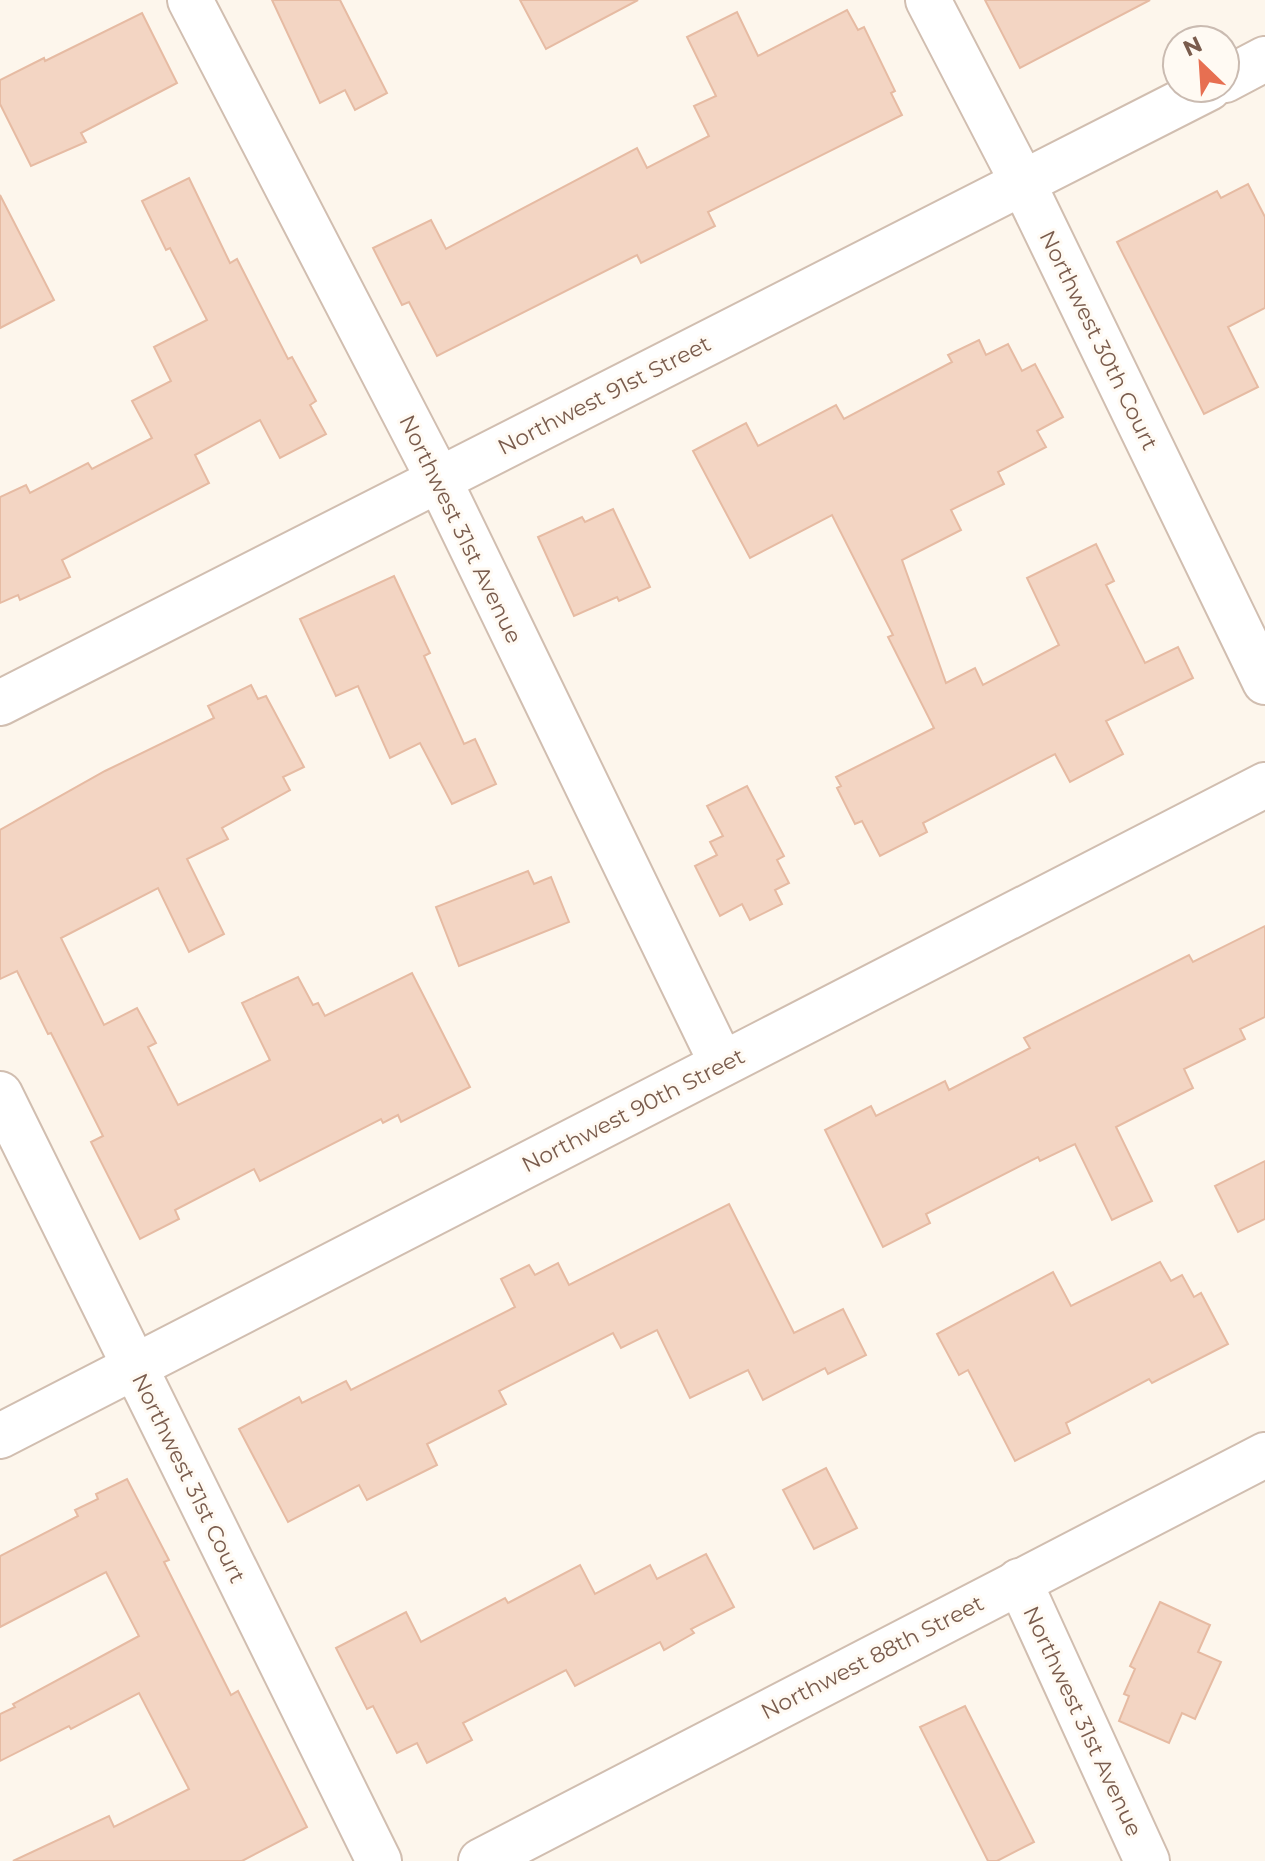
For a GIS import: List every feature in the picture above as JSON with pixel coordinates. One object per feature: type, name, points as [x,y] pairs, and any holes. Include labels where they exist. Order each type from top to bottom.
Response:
[{"type":"street","name":"Northwest 31st Avenue","points":[[190,0],[439,480],[722,1064]]},
{"type":"street","name":"Northwest 30th Court","points":[[928,0],[1023,183],[1265,682]]},
{"type":"street","points":[[1241,72],[1265,59]]},
{"type":"street","name":"Northwest 91st Street","points":[[0,703],[1178,104]]},
{"type":"street","name":"Northwest 90th Street","points":[[0,1436],[1265,785]]},
{"type":"street","name":"Northwest 31st Court","points":[[0,1094],[379,1861]]},
{"type":"street","name":"Northwest 88th Street","points":[[481,1861],[1265,1455]]},
{"type":"street","name":"Northwest 31st Avenue","points":[[1019,1581],[1147,1861]]},
{"type":"building","points":[[272,0],[340,0],[387,93],[355,110],[345,90],[320,103]]},
{"type":"building","points":[[520,0],[638,0],[546,49]]},
{"type":"building","points":[[985,0],[1150,0],[1020,68]]},
{"type":"building","points":[[847,10],[858,30],[864,27],[895,91],[891,93],[902,115],[708,212],[715,226],[641,263],[637,255],[437,356],[409,302],[402,305],[373,248],[431,220],[446,249],[637,148],[647,168],[709,136],[694,106],[716,96],[687,37],[737,12],[758,56]]},
{"type":"building","points":[[142,13],[177,83],[81,133],[86,142],[31,166],[0,104],[0,80]]},
{"type":"building","points":[[189,178],[230,263],[237,259],[288,359],[292,357],[316,401],[310,405],[326,434],[280,458],[260,420],[195,455],[209,483],[62,560],[70,577],[20,600],[18,595],[0,603],[0,497],[26,485],[30,493],[88,463],[92,469],[152,438],[132,401],[171,381],[154,347],[207,320],[170,248],[166,250],[142,201]]},
{"type":"building","points":[[1248,184],[1265,217],[1265,308],[1228,327],[1258,387],[1204,414],[1117,242],[1217,191],[1221,198]]},
{"type":"building","points":[[0,195],[54,300],[0,328]]},
{"type":"building","points":[[979,340],[986,355],[1008,344],[1022,371],[1035,364],[1063,417],[1037,431],[1046,447],[998,472],[1004,484],[951,510],[961,530],[902,560],[946,683],[975,668],[983,685],[1059,645],[1027,578],[1096,544],[1114,581],[1106,585],[1145,663],[1178,647],[1193,678],[1106,721],[1123,754],[1070,782],[1055,754],[923,823],[927,832],[880,856],[862,821],[855,824],[837,788],[841,786],[836,777],[934,728],[888,637],[893,635],[832,515],[750,558],[693,451],[746,423],[758,446],[836,405],[844,419],[952,362],[948,355]]},
{"type":"building","points":[[613,509],[650,587],[619,601],[617,597],[574,616],[538,537],[582,517],[585,522]]},
{"type":"building","points":[[394,576],[430,653],[424,656],[464,744],[475,739],[496,784],[452,804],[420,743],[390,758],[358,686],[336,696],[300,619]]},
{"type":"building","points":[[251,685],[258,699],[266,696],[304,767],[283,777],[290,790],[222,828],[228,839],[187,859],[224,934],[189,952],[158,888],[61,938],[104,1025],[137,1008],[156,1043],[148,1047],[178,1105],[270,1060],[242,1003],[298,977],[313,1005],[318,1003],[325,1016],[412,973],[470,1087],[401,1122],[398,1115],[383,1123],[381,1119],[260,1181],[254,1169],[175,1210],[179,1219],[140,1239],[91,1142],[103,1136],[51,1033],[48,1034],[17,971],[0,979],[0,830],[105,771],[214,718],[208,706]]},
{"type":"building","points":[[747,786],[784,856],[777,860],[789,883],[775,890],[782,904],[750,920],[742,904],[720,916],[695,866],[717,855],[710,842],[723,836],[707,806]]},
{"type":"building","points":[[528,871],[534,884],[551,877],[569,922],[459,966],[436,907]]},
{"type":"building","points":[[1265,926],[1265,1017],[1240,1029],[1245,1039],[1184,1069],[1193,1088],[1116,1127],[1152,1201],[1112,1220],[1075,1144],[1040,1161],[1038,1157],[926,1214],[930,1223],[883,1247],[825,1130],[871,1106],[876,1116],[945,1081],[949,1090],[1030,1048],[1024,1038],[1189,955],[1193,962]]},
{"type":"building","points":[[1265,1161],[1265,1219],[1238,1232],[1215,1186]]},
{"type":"building","points":[[729,1204],[794,1333],[843,1309],[866,1355],[828,1374],[825,1368],[763,1400],[748,1370],[690,1398],[657,1330],[621,1348],[613,1333],[499,1391],[506,1404],[427,1444],[437,1465],[367,1500],[359,1485],[288,1522],[239,1429],[299,1397],[302,1403],[346,1381],[351,1390],[515,1307],[501,1279],[529,1265],[535,1275],[558,1263],[569,1285]]},
{"type":"building","points":[[1160,1262],[1171,1281],[1182,1275],[1194,1297],[1201,1293],[1228,1344],[1152,1383],[1149,1379],[1066,1423],[1070,1433],[1015,1461],[968,1370],[959,1375],[937,1334],[1053,1272],[1071,1306]]},
{"type":"building","points":[[826,1468],[857,1528],[814,1549],[783,1490]]},
{"type":"building","points":[[127,1479],[169,1560],[164,1562],[231,1695],[238,1691],[307,1827],[242,1861],[13,1861],[109,1816],[114,1827],[189,1789],[139,1693],[71,1729],[69,1726],[0,1761],[0,1714],[139,1636],[106,1572],[0,1627],[0,1556],[78,1516],[75,1510],[98,1499],[96,1494]]},
{"type":"building","points":[[706,1554],[734,1607],[691,1629],[694,1633],[664,1650],[660,1642],[575,1686],[566,1670],[463,1723],[472,1740],[427,1763],[417,1743],[397,1753],[373,1706],[367,1709],[336,1648],[406,1612],[421,1642],[505,1598],[508,1603],[580,1565],[595,1594],[650,1565],[657,1579]]},
{"type":"building","points":[[1160,1602],[1210,1625],[1198,1652],[1221,1662],[1195,1719],[1182,1713],[1169,1743],[1119,1721],[1129,1696],[1124,1694],[1135,1669],[1130,1666]]},
{"type":"building","points":[[965,1706],[1034,1842],[997,1861],[988,1861],[920,1727]]}]
